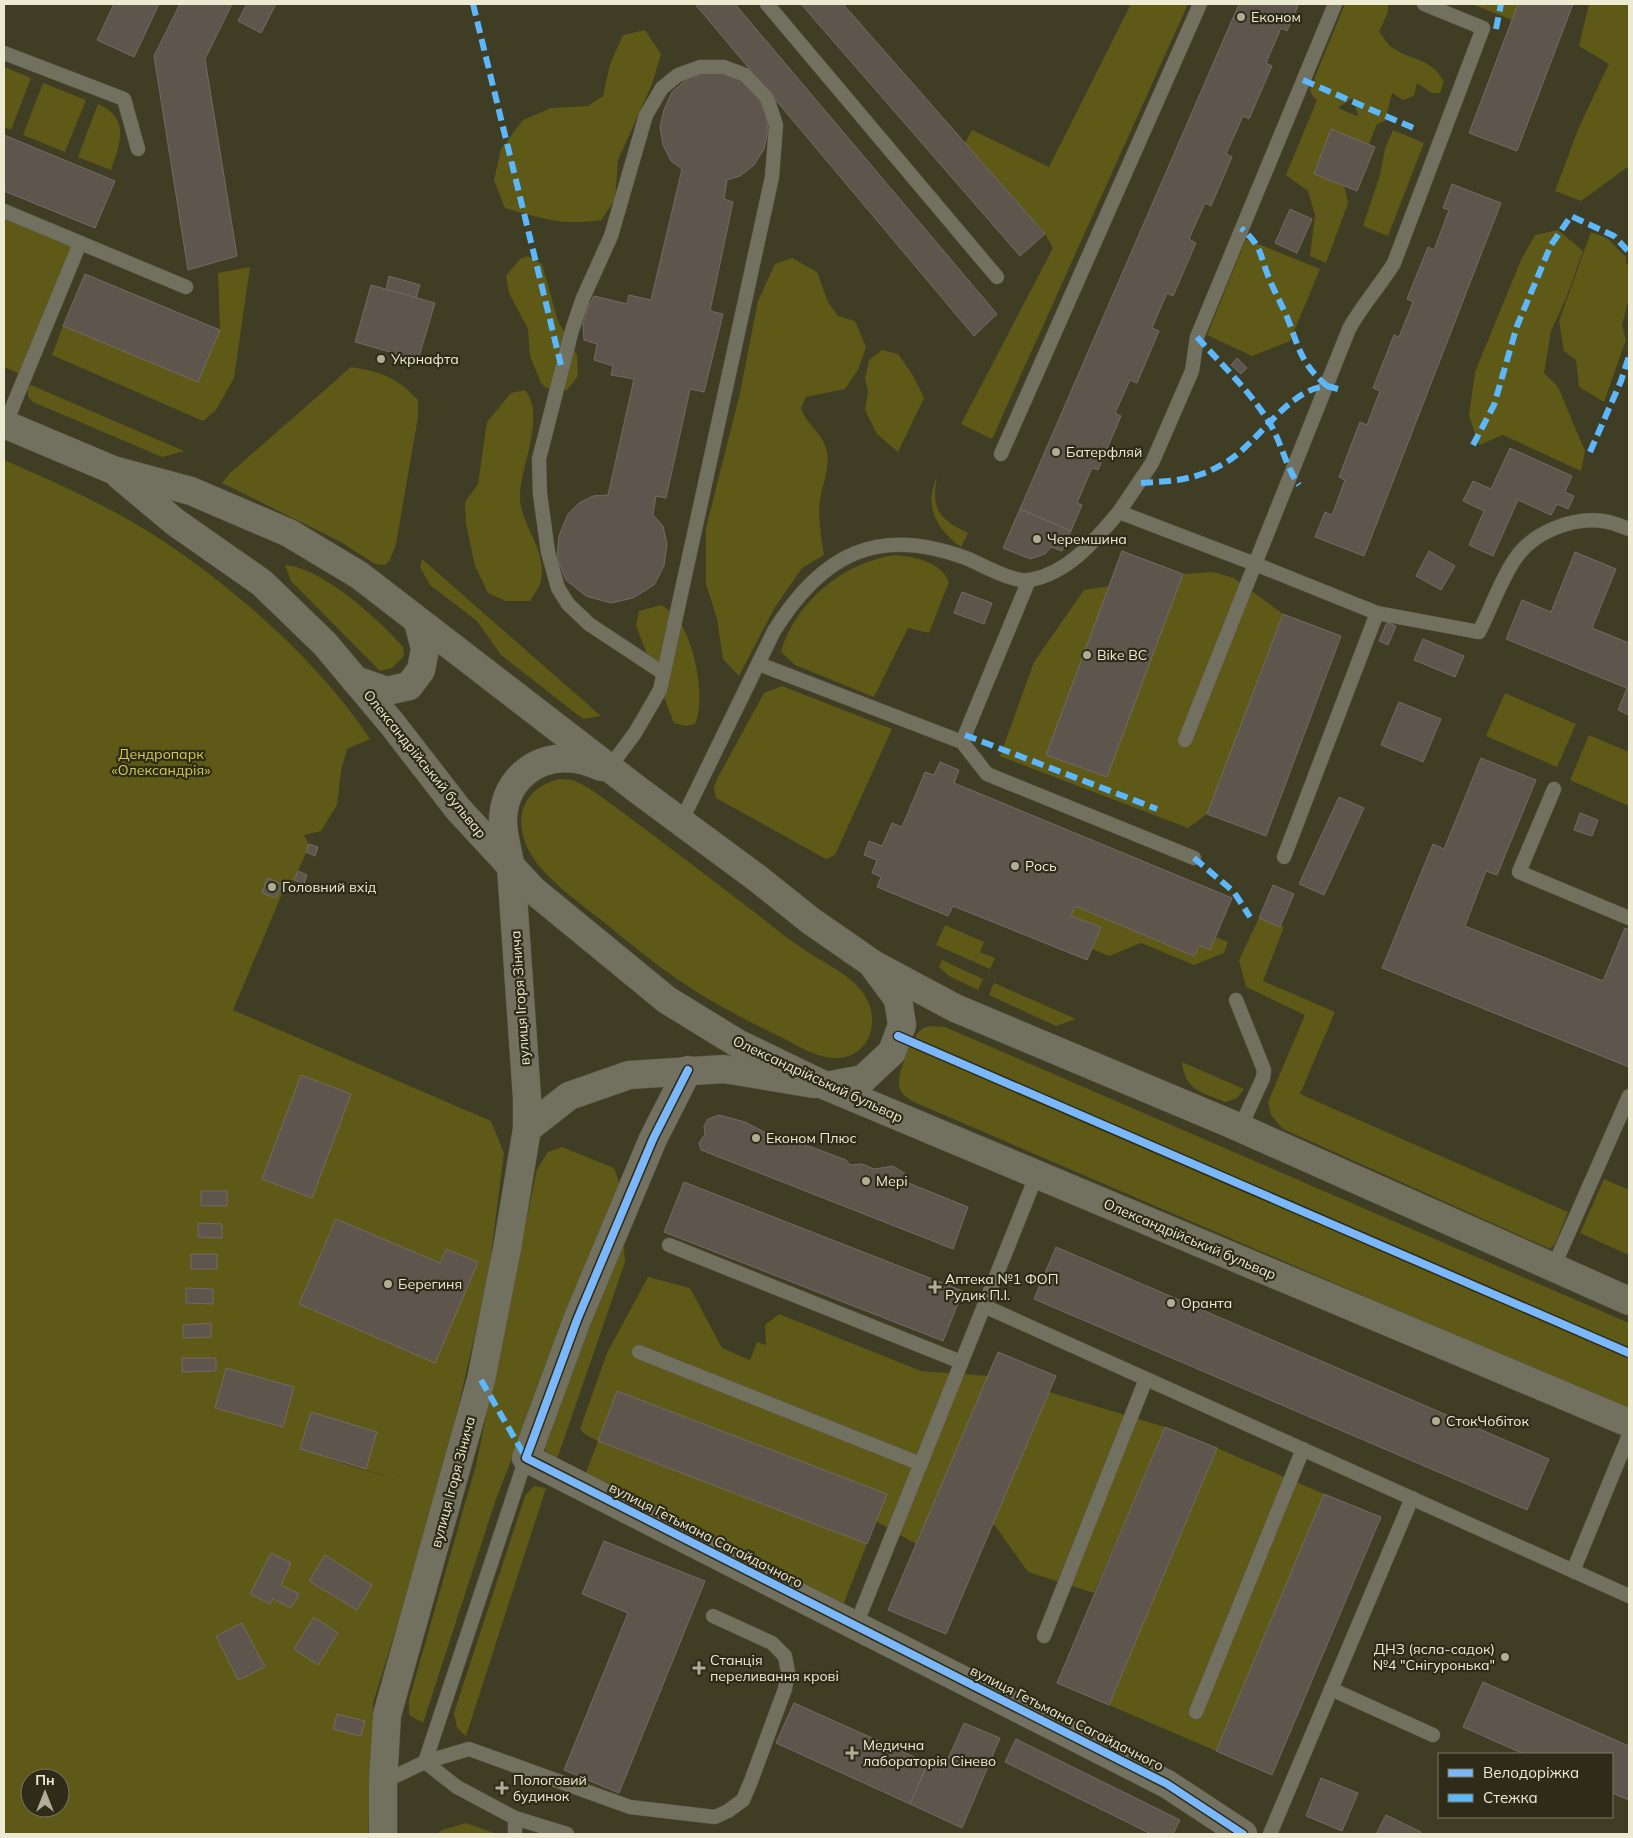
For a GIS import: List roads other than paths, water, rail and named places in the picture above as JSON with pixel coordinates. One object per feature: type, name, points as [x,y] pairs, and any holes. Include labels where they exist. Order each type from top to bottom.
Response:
[{"type":"main road","name":"Олександрійський бульвар","points":[[4,424],[113,470],[191,491],[289,533],[360,575],[608,768],[757,878],[811,922],[873,964],[955,1008],[1240,1128],[1629,1301]]},
{"type":"main road","name":"Олександрійський бульвар","points":[[113,470],[175,522],[262,583],[325,644],[458,810],[533,890],[666,1000],[737,1043],[826,1086],[1629,1423]]},
{"type":"main road","points":[[355,680],[387,691],[409,686],[421,670],[425,650],[418,621]]},
{"type":"main road","name":"вулиця Ігоря Зінича","points":[[383,1834],[383,1782],[387,1715],[481,1380],[507,1249],[527,1128],[528,1098],[511,867],[503,824],[506,804],[513,786],[528,768],[546,760],[576,759],[608,768]]},
{"type":"main road","points":[[527,1128],[570,1096],[629,1075],[724,1069],[826,1086],[863,1079],[892,1052],[902,1025],[898,999],[873,964]]},
{"type":"main road","points":[[526,1458],[588,1293],[654,1139],[688,1070]]},
{"type":"main road","name":"вулиця Гетьмана Сагайдачного","points":[[526,1458],[1167,1784],[1243,1834]]},
{"type":"lane","points":[[767,4],[997,277]]},
{"type":"lane","points":[[1001,454],[1200,4]]},
{"type":"lane","points":[[681,822],[784,615],[809,585],[832,566],[865,548],[897,544],[932,547],[1008,576],[1029,580],[1057,570],[1082,554],[1119,512],[1152,464],[1192,371],[1196,337],[1335,4]]},
{"type":"lane","points":[[1185,740],[1349,329],[1360,308],[1378,288],[1394,263],[1482,28],[1424,4]]},
{"type":"lane","points":[[4,53],[124,99],[138,149]]},
{"type":"lane","points":[[608,768],[635,733],[660,690],[772,177],[776,125],[767,98],[746,75],[724,67],[700,67],[678,75],[662,88],[646,115],[612,236],[583,298],[572,330],[539,459],[540,494],[548,552],[558,588],[568,604],[589,624],[663,673]]},
{"type":"lane","points":[[4,211],[186,288]]},
{"type":"lane","points":[[4,424],[80,243]]},
{"type":"lane","points":[[1119,512],[1377,613],[1479,632],[1515,559],[1532,540],[1553,529],[1577,522],[1604,521],[1629,529]]},
{"type":"lane","points":[[962,742],[1029,580]]},
{"type":"lane","points":[[1284,857],[1377,613]]},
{"type":"lane","points":[[759,664],[962,742],[987,774],[1194,858]]},
{"type":"lane","points":[[1554,789],[1519,872],[1629,918]]},
{"type":"lane","points":[[1236,1000],[1264,1070],[1263,1078],[1240,1128]]},
{"type":"lane","points":[[1553,1268],[1629,1096]]},
{"type":"lane","points":[[856,1625],[1037,1174]]},
{"type":"lane","points":[[669,1245],[961,1362]]},
{"type":"lane","points":[[984,1306],[1629,1596]]},
{"type":"lane","points":[[639,1352],[921,1464]]},
{"type":"lane","points":[[1044,1636],[1146,1378]]},
{"type":"lane","points":[[1573,1570],[1629,1435]]},
{"type":"lane","points":[[1196,1712],[1303,1449]]},
{"type":"lane","points":[[425,1762],[526,1458]]},
{"type":"lane","points":[[1270,1834],[1412,1498]]},
{"type":"lane","points":[[383,1782],[425,1762],[469,1749],[630,1807],[715,1817],[728,1811],[743,1800],[784,1689],[788,1672],[784,1656],[772,1643],[713,1616]]},
{"type":"lane","points":[[1331,1689],[1433,1735]]},
{"type":"lane","points":[[425,1762],[457,1787],[515,1818],[567,1834]]},
{"type":"lane","points":[[515,1818],[515,1834]]},
{"type":"place","name":"Економ","points":[[1241,17]]},
{"type":"place","name":"Укрнафта","points":[[381,359]]},
{"type":"place","name":"Батерфляй","points":[[1056,452]]},
{"type":"place","name":"Черемшина","points":[[1037,539]]},
{"type":"place","name":"Bike BC","points":[[1087,655]]},
{"type":"place","name":"Рось","points":[[1015,866]]},
{"type":"place","name":"Головний вхід","points":[[272,887]]},
{"type":"place","name":"Економ Плюс","points":[[756,1138]]},
{"type":"place","name":"Мері","points":[[866,1181]]},
{"type":"place","name":"Берегиня","points":[[388,1284]]},
{"type":"place","name":"Аптека №1 ФОП Рудик П.І.","points":[[935,1287]]},
{"type":"place","name":"Оранта","points":[[1171,1303]]},
{"type":"place","name":"СтокЧобіток","points":[[1436,1421]]},
{"type":"place","name":"ДНЗ (ясла-садок) №4 \"Снігуронька\"","points":[[1505,1657]]},
{"type":"place","name":"Станція переливання крові","points":[[699,1668]]},
{"type":"place","name":"Медична лабораторія Сінево","points":[[852,1753]]},
{"type":"place","name":"Пологовий будинок","points":[[502,1788]]},
{"type":"park label","name":"Дендропарк «Олександрія»","points":[[161,762]]}]
